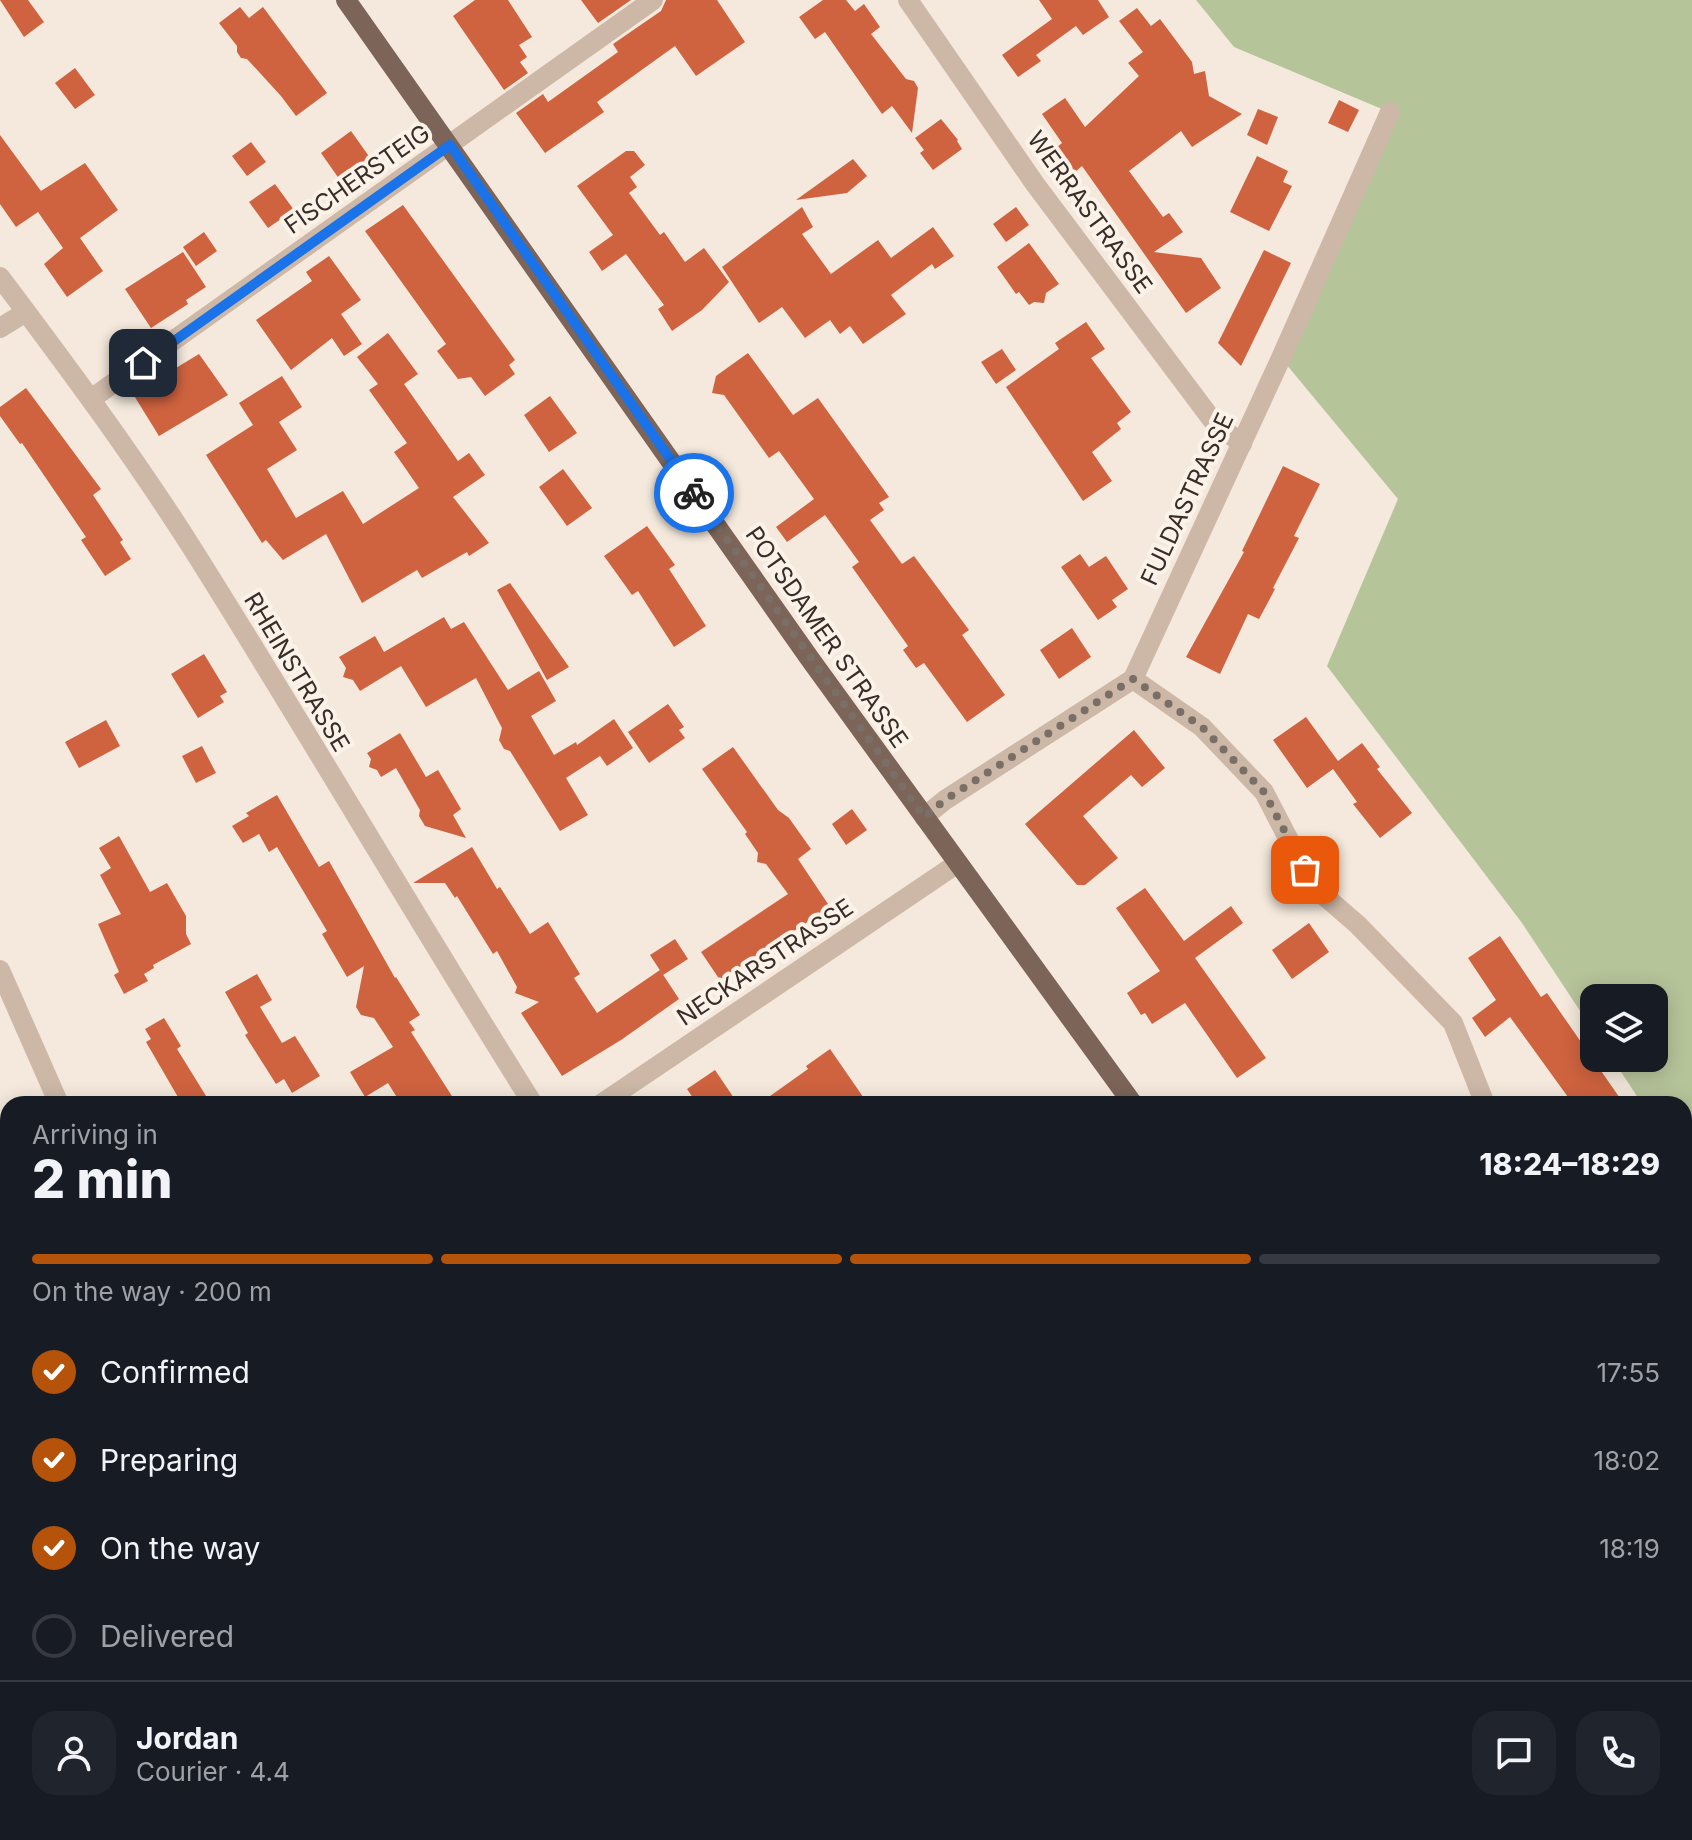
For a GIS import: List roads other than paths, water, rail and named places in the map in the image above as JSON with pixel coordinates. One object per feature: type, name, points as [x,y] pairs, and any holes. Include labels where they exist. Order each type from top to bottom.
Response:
[{"type":"main road","name":"POTSDAMER STRASSE","points":[[346,0],[924,817],[1127,1096]]},
{"type":"street","name":"FISCHERSTEIG","points":[[91,399],[653,0]]},
{"type":"street","name":"WERRASTRASSE","points":[[908,0],[1035,184],[1213,421],[1242,444]]},
{"type":"street","name":"FULDASTRASSE","points":[[1133,679],[1390,112]]},
{"type":"street","name":"RHEINSTRASSE","points":[[0,277],[91,399],[191,547],[418,922],[528,1096]]},
{"type":"street","points":[[0,328],[26,312]]},
{"type":"street","points":[[924,817],[945,800],[1133,679],[1202,727],[1264,792],[1313,886],[1358,925],[1453,1023],[1482,1096]]},
{"type":"street","name":"NECKARSTRASSE","points":[[613,1096],[958,863]]},
{"type":"street","points":[[0,970],[55,1096]]}]
